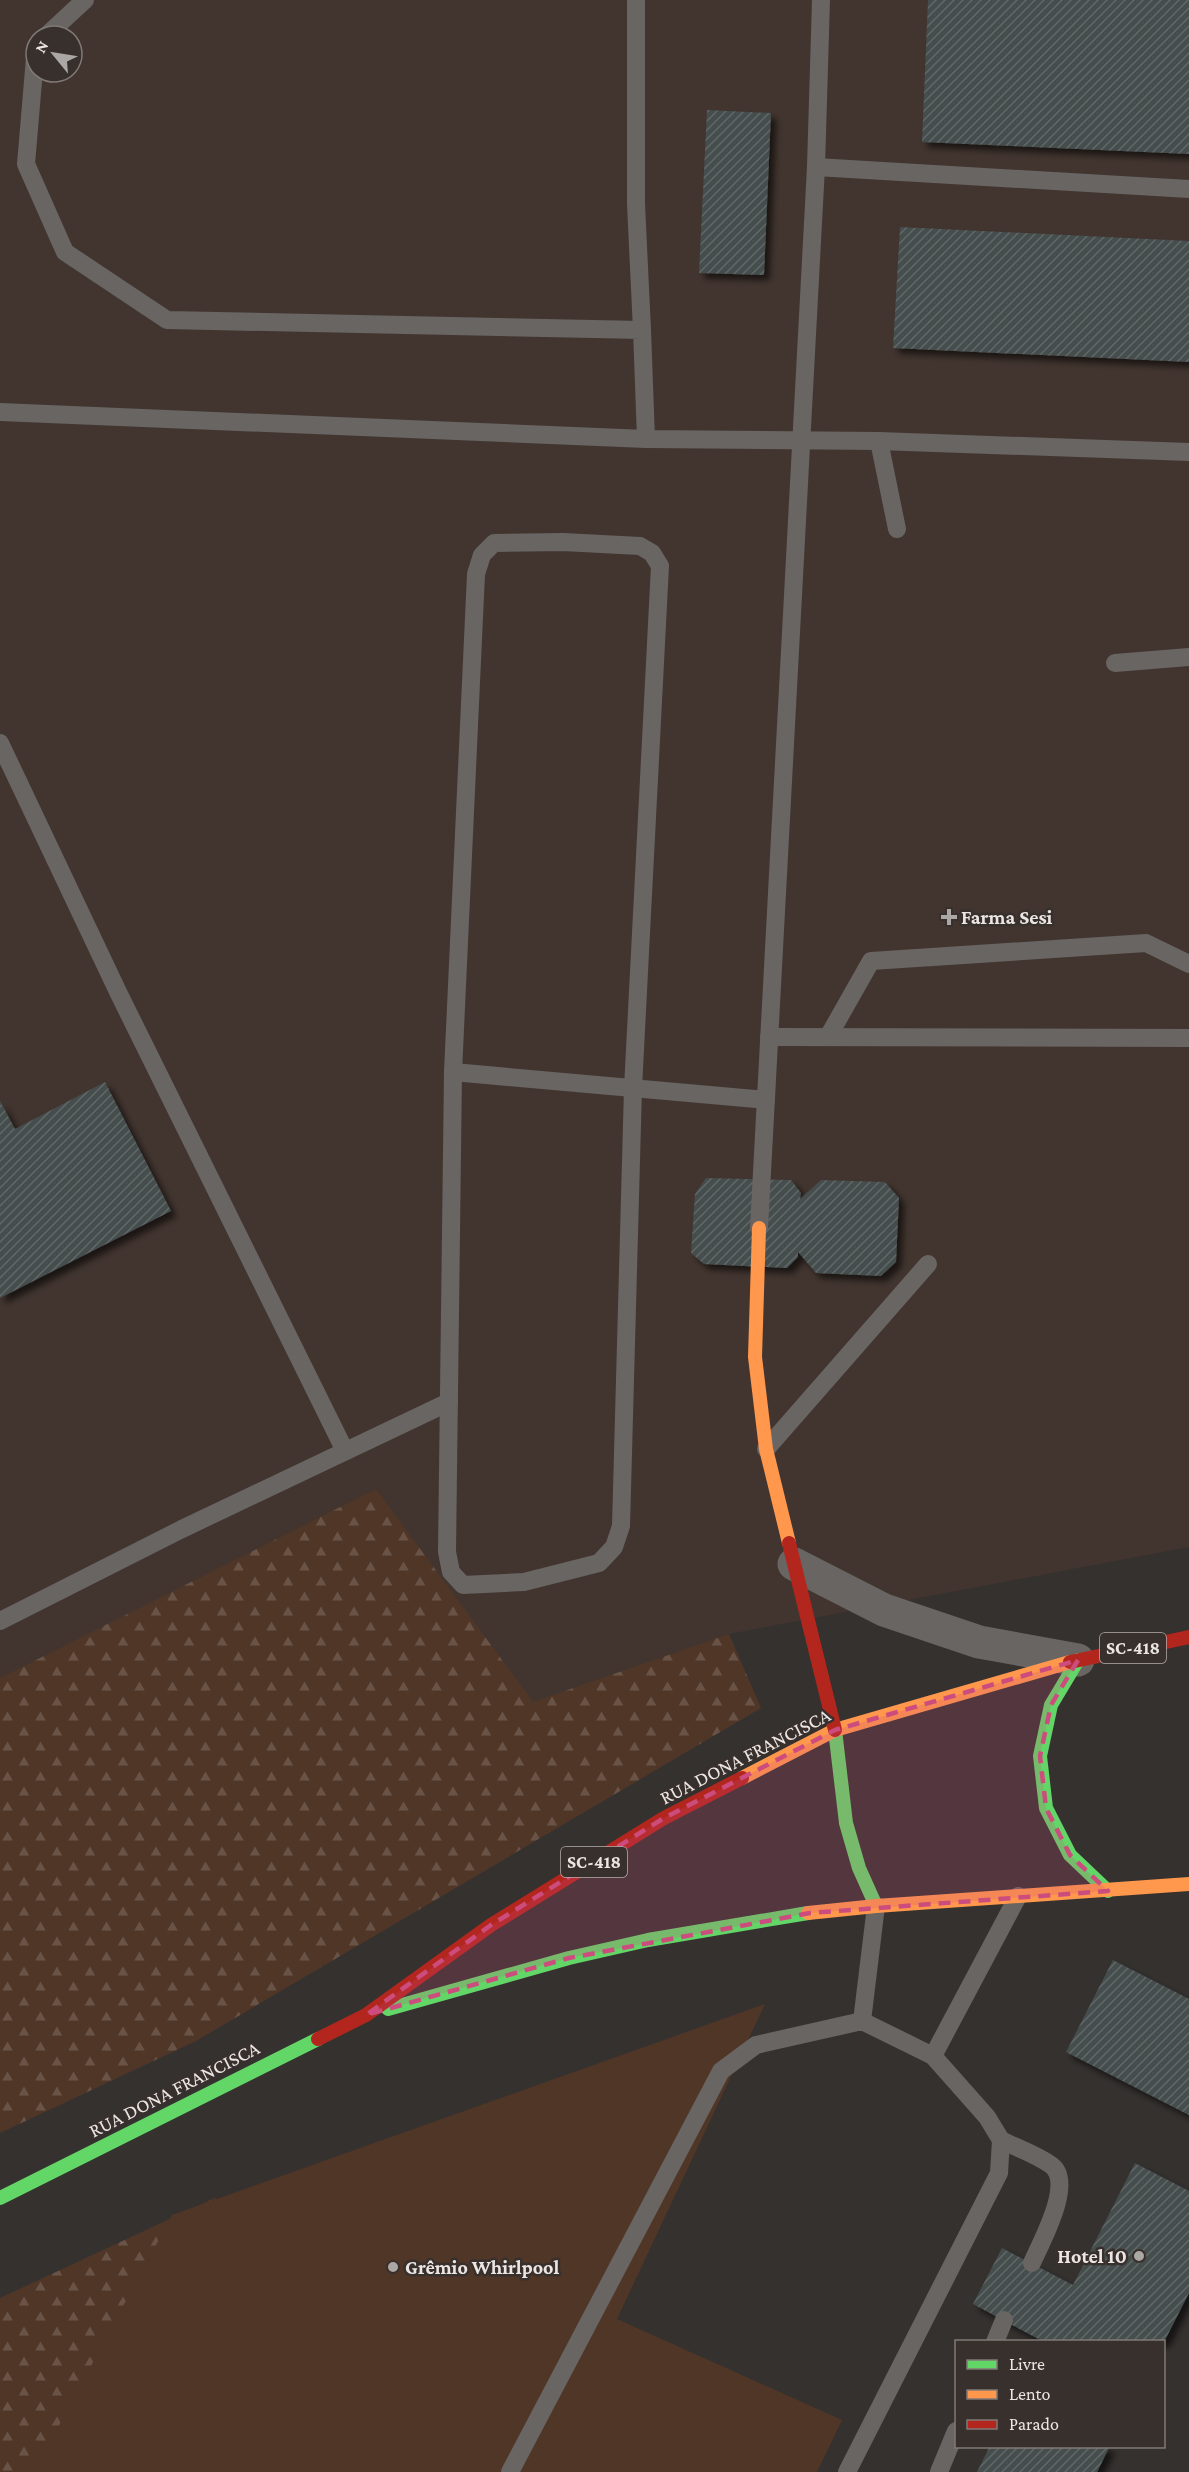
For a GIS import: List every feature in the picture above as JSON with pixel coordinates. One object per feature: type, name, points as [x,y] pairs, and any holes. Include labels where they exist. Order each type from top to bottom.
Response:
[{"type":"main road","points":[[759,1228],[755,1357],[766,1449],[835,1730],[846,1823],[859,1868],[876,1906]]},
{"type":"main road","name":"RUA DONA FRANCISCA","points":[[0,2198],[366,2015],[491,1925],[664,1818],[835,1730],[1078,1660],[1189,1637]]},
{"type":"main road","points":[[1078,1660],[1051,1705],[1040,1756],[1046,1808],[1070,1855],[1107,1891]]},
{"type":"main road","name":"RUA DONA FRANCISCA","points":[[366,2015],[569,1958],[648,1940],[810,1913],[876,1906],[1189,1884]]},
{"type":"street","points":[[794,1564],[894,1614],[979,1642],[1078,1660]]},
{"type":"lane","points":[[59,24],[85,0]]},
{"type":"lane","points":[[636,0],[636,204],[646,440]]},
{"type":"lane","points":[[759,1228],[816,167],[821,0]]},
{"type":"lane","points":[[33,84],[26,164],[65,252],[167,320],[642,330]]},
{"type":"lane","points":[[816,167],[1189,189]]},
{"type":"lane","points":[[0,412],[646,440],[879,441],[1189,452]]},
{"type":"lane","points":[[879,441],[897,529]]},
{"type":"lane","points":[[563,542],[640,546],[652,553],[660,566],[633,1088],[621,1526],[614,1547],[599,1563],[524,1582],[463,1585],[451,1572],[447,1552],[453,1072],[476,574],[482,555],[494,543],[563,542]]},
{"type":"lane","points":[[1115,663],[1189,657]]},
{"type":"lane","points":[[0,743],[118,994],[345,1451]]},
{"type":"lane","points":[[828,1037],[871,961],[1146,943],[1189,964]]},
{"type":"lane","points":[[769,1037],[1189,1038]]},
{"type":"lane","points":[[453,1072],[766,1100]]},
{"type":"lane","points":[[766,1449],[928,1264]]},
{"type":"lane","points":[[0,1621],[182,1529],[449,1402]]},
{"type":"lane","points":[[933,2056],[1018,1896]]},
{"type":"lane","points":[[862,2021],[876,1906]]},
{"type":"lane","points":[[510,2472],[721,2072],[756,2045],[862,2021],[933,2056],[987,2117],[1000,2140],[999,2173],[847,2472]]},
{"type":"lane","points":[[1000,2140],[1053,2166],[1060,2181],[1060,2196],[1032,2264]]},
{"type":"lane","points":[[996,2340],[1004,2320]]},
{"type":"lane","points":[[939,2472],[955,2436]]},
{"type":"highlighted area","points":[[1078,1660],[1051,1705],[1040,1756],[1046,1808],[1070,1855],[1108,1891],[810,1913],[569,1958],[366,2015],[491,1925],[664,1818],[835,1730]]},
{"type":"shaded area","points":[[0,0],[1189,0],[1189,1547],[729,1634],[533,1703],[376,1489],[0,1678]]},
{"type":"green space","points":[[376,1489],[533,1702],[729,1634],[761,1708],[196,2041],[0,2133],[0,1678]]},
{"type":"green space","name":"Grêmio Whirlpool","points":[[765,2004],[617,2319],[842,2420],[817,2472],[34,2472],[172,2215]]},
{"type":"green space","points":[[217,2197],[60,2472],[0,2472],[0,2298]]},
{"type":"building","points":[[928,0],[1189,0],[1189,154],[922,142]]},
{"type":"building","points":[[707,110],[771,113],[764,275],[699,273]]},
{"type":"building","points":[[900,227],[1189,241],[1189,362],[893,348]]},
{"type":"building","points":[[105,1082],[171,1211],[0,1298],[0,1101],[15,1129]]},
{"type":"building","points":[[706,1178],[791,1180],[801,1193],[800,1199],[821,1180],[885,1182],[899,1198],[896,1262],[881,1276],[816,1273],[798,1252],[798,1257],[787,1268],[704,1264],[691,1253],[695,1194]]},
{"type":"building","points":[[1113,1960],[1189,1999],[1189,2115],[1066,2052]]},
{"type":"building","name":"Hotel 10","points":[[1135,2163],[1189,2191],[1189,2293],[1165,2340],[1040,2340],[973,2304],[1002,2248],[1073,2285]]},
{"type":"building","points":[[989,2448],[1109,2448],[1097,2472],[977,2472]]},
{"type":"traffic: fast","points":[[1078,1660],[1051,1705],[1040,1756],[1046,1808],[1070,1855],[1108,1891]]},
{"type":"traffic: fast","points":[[835,1730],[846,1823],[859,1868],[876,1906]]},
{"type":"traffic: fast","points":[[388,2009],[569,1958],[648,1940],[808,1913]]},
{"type":"traffic: fast","points":[[0,2198],[318,2039]]},
{"type":"traffic: slow","points":[[759,1228],[755,1357],[766,1449],[789,1543]]},
{"type":"traffic: slow","points":[[742,1778],[835,1730],[1070,1662]]},
{"type":"traffic: slow","points":[[808,1913],[876,1906],[1189,1884]]},
{"type":"traffic: jam","points":[[789,1543],[835,1730]]},
{"type":"traffic: jam","points":[[1070,1662],[1189,1637]]},
{"type":"traffic: jam","points":[[318,2039],[366,2015],[491,1925],[664,1818],[742,1778]]},
{"type":"place","name":"Farma Sesi","points":[[949,917]]},
{"type":"place","name":"Hotel 10","points":[[1139,2256]]},
{"type":"place","name":"Grêmio Whirlpool","points":[[393,2267]]}]
